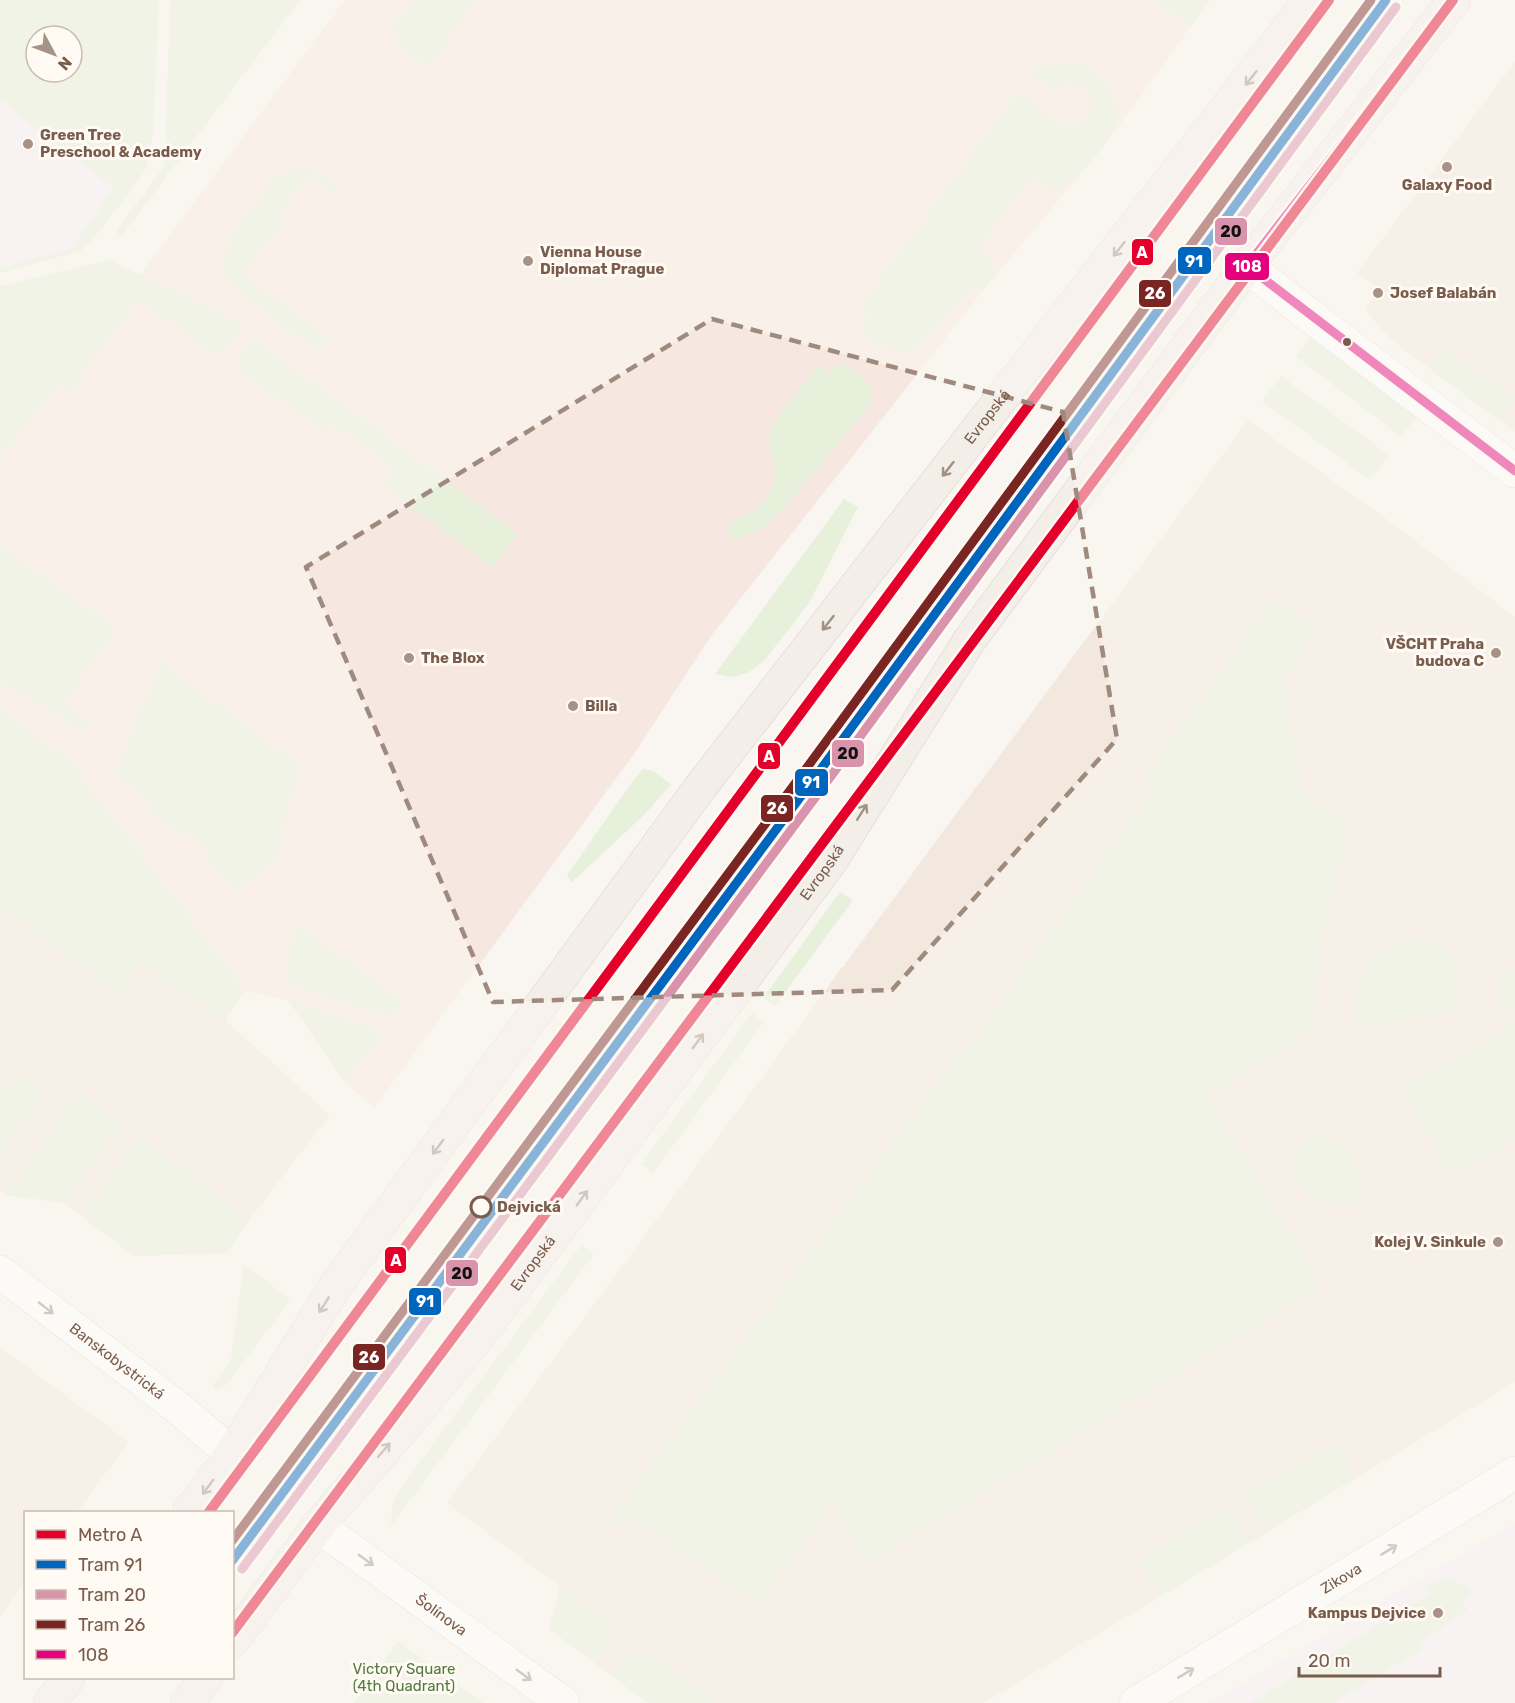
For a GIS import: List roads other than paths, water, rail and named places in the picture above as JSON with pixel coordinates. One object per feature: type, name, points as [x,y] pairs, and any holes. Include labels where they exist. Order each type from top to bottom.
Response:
[{"type":"main road","name":"Evropská","points":[[190,1511],[232,1454],[336,1285],[699,789],[1310,0]]},
{"type":"main road","name":"Evropská","points":[[234,1639],[318,1526],[412,1418],[483,1331],[831,861],[969,641],[1247,266],[1454,0]]},
{"type":"main road","points":[[50,1703],[67,1679]]},
{"type":"main road","points":[[187,1703],[205,1679]]},
{"type":"street","points":[[1247,266],[1515,471]]},
{"type":"street","name":"Banskobystrická","points":[[0,1272],[177,1407],[232,1454]]},
{"type":"street","name":"Zikova","points":[[1136,1703],[1515,1473]]},
{"type":"street","name":"Šolínova","points":[[318,1526],[563,1703]]},
{"type":"metro line","name":"A","points":[[210,1511],[1329,0]]},
{"type":"metro line","name":"A","points":[[234,1630],[1453,0]]},
{"type":"tram line","name":"26","points":[[234,1538],[800,777],[1371,0]]},
{"type":"tram line","name":"91","points":[[234,1558],[810,784],[1386,0]]},
{"type":"tram line","name":"20","points":[[242,1569],[820,791],[1396,7]]},
{"type":"place","name":"Green Tree Preschool & Academy","points":[[28,144]]},
{"type":"place","name":"Galaxy Food","points":[[1447,167]]},
{"type":"place","name":"Vienna House Diplomat Prague","points":[[528,261]]},
{"type":"place","name":"Josef Balabán","points":[[1378,293]]},
{"type":"place","name":"VŠCHT Praha budova C","points":[[1496,653]]},
{"type":"place","name":"The Blox","points":[[409,658]]},
{"type":"place","name":"Billa","points":[[573,706]]},
{"type":"place","name":"Dejvická","points":[[481,1207]]},
{"type":"place","name":"Kolej V. Sinkule","points":[[1498,1242]]},
{"type":"place","name":"Kampus Dejvice","points":[[1438,1613]]},
{"type":"park label","name":"Victory Square (4th Quadrant)","points":[[404,1678]]}]
